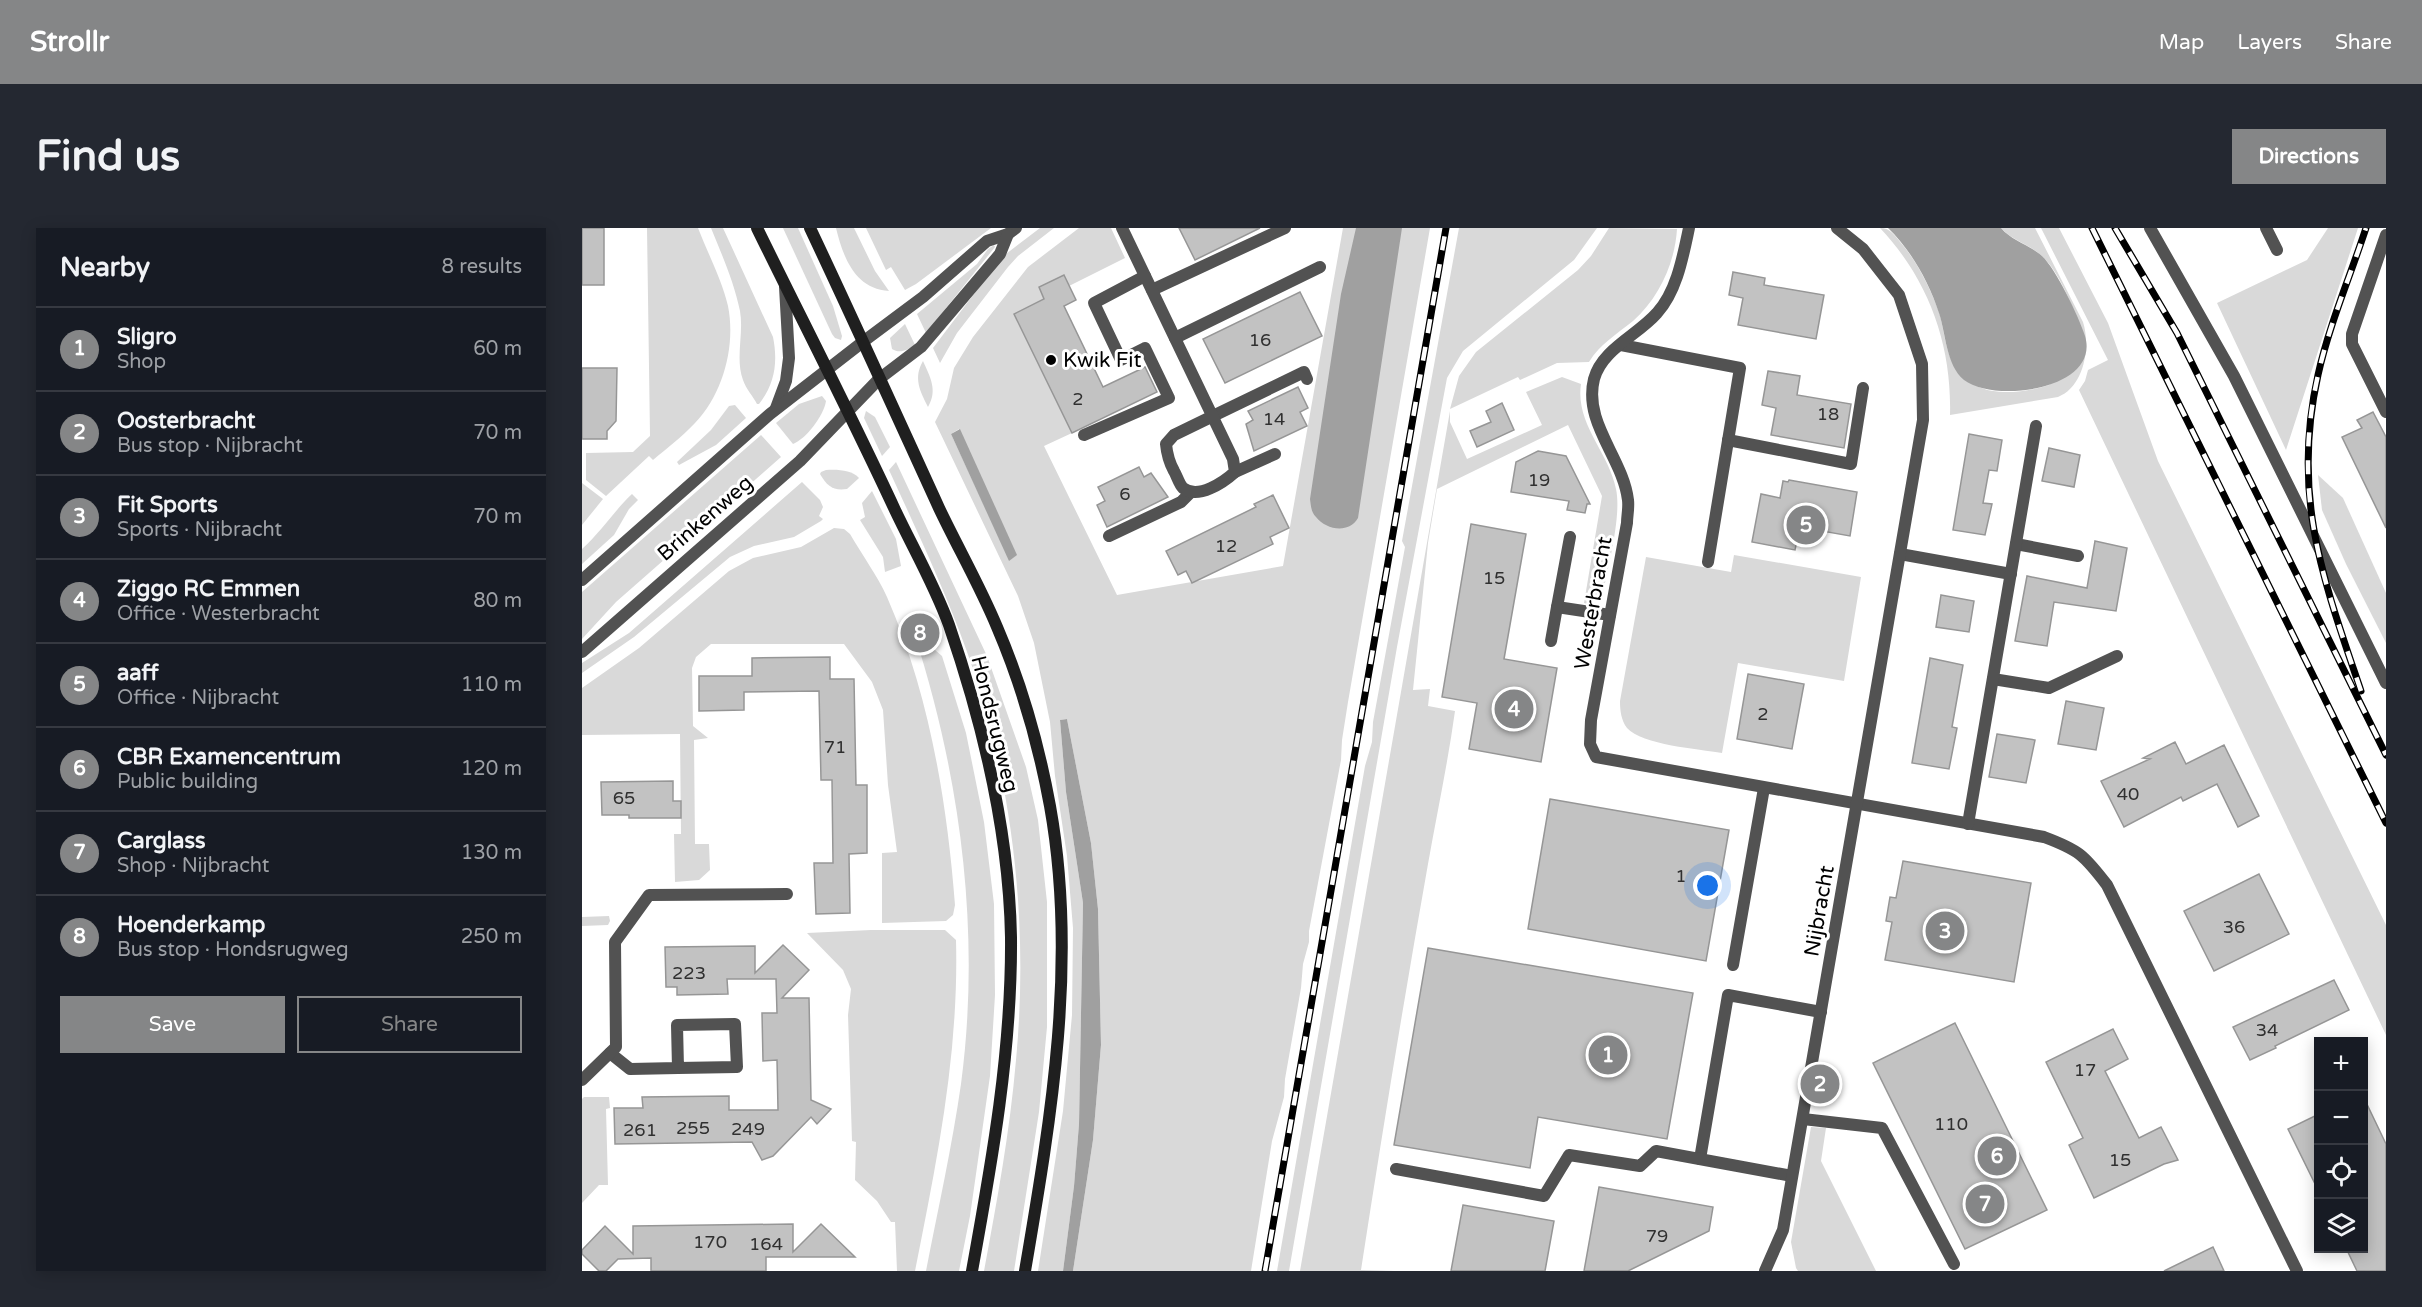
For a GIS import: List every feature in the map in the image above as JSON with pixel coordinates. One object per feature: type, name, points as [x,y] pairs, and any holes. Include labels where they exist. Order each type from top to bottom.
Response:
[{"type":"main road","name":"Hondsrugweg","points":[[757,228],[849,410],[948,622],[977,716],[999,819],[1006,870],[1011,937],[1006,1052],[998,1122],[972,1271]]},
{"type":"main road","name":"Hondsrugweg","points":[[810,228],[997,627],[1038,743],[1051,809],[1060,895],[1063,985],[1051,1112],[1025,1271]]},
{"type":"street","points":[[1122,228],[1233,459],[1235,472]]},
{"type":"street","points":[[1152,290],[1285,228]]},
{"type":"street","name":"Westerbracht","points":[[1689,228],[1683,261],[1674,284],[1658,313],[1606,358],[1595,376],[1591,397],[1598,423],[1623,482],[1628,501],[1627,523],[1591,720],[1590,744],[1596,757],[2043,837],[2071,847],[2088,860],[2107,885],[2297,1271]]},
{"type":"street","name":"Nijbracht","points":[[1765,1271],[1783,1230],[1923,420],[1922,364],[1899,295],[1863,249],[1837,228]]},
{"type":"street","points":[[2150,228],[2234,376],[2386,683]]},
{"type":"street","points":[[2266,228],[2277,250]]},
{"type":"street","name":"Brinkenweg","points":[[582,580],[776,410],[923,297],[987,241],[1012,231]]},
{"type":"street","name":"Brinkenweg","points":[[582,652],[800,461],[879,379],[921,347],[1000,254],[1012,231]]},
{"type":"street","points":[[2386,235],[2352,334],[2352,344],[2386,412]]},
{"type":"street","points":[[1175,338],[1320,267]]},
{"type":"street","points":[[1084,435],[1169,398],[1145,348],[1121,360],[1094,303],[1145,276]]},
{"type":"street","name":"Brinkenweg","points":[[776,410],[786,381],[789,358],[785,285]]},
{"type":"street","points":[[1621,345],[1740,368],[1708,562]]},
{"type":"street","points":[[1191,492],[1182,487],[1167,456],[1166,444],[1174,435],[1304,372],[1307,379]]},
{"type":"street","points":[[1728,440],[1851,464],[1863,388]]},
{"type":"street","points":[[1968,824],[2036,426]]},
{"type":"street","points":[[1109,536],[1181,502],[1191,492],[1204,490],[1227,480],[1235,472],[1275,454]]},
{"type":"street","points":[[1551,641],[1570,537]]},
{"type":"street","points":[[2016,544],[2078,556]]},
{"type":"street","points":[[1900,554],[2011,574]]},
{"type":"street","points":[[1557,608],[1610,615]]},
{"type":"street","points":[[1993,679],[2049,688],[2117,656]]},
{"type":"street","points":[[1733,965],[1764,788]]},
{"type":"street","points":[[582,1080],[616,1047],[615,942],[649,895],[787,894]]},
{"type":"street","points":[[1700,1159],[1728,995],[1821,1012]]},
{"type":"street","points":[[610,1053],[630,1069],[736,1067],[735,1024],[677,1025],[678,1068]]},
{"type":"street","points":[[1803,1119],[1882,1128],[1954,1264]]},
{"type":"street","points":[[1396,1169],[1544,1196],[1569,1155],[1640,1166],[1656,1151],[1792,1176]]},
{"type":"shaded area","points":[[647,228],[698,228],[719,277],[728,306],[730,337],[728,353],[720,384],[705,411],[695,423],[653,460],[649,456],[606,496],[586,480],[586,453],[633,452],[650,436]]},
{"type":"shaded area","points":[[711,228],[723,228],[773,337],[774,372],[769,389],[759,404],[743,380],[740,363],[740,311],[731,279]]},
{"type":"shaded area","points":[[783,228],[798,228],[833,306],[842,336],[841,340],[832,334]]},
{"type":"shaded area","points":[[836,228],[854,228],[875,271],[889,291],[867,284],[852,270],[842,250]]},
{"type":"shaded area","points":[[866,228],[991,228],[905,290],[891,267],[886,270]]},
{"type":"shaded area","points":[[1040,228],[1054,228],[1018,256],[1008,267],[957,333],[940,363],[933,348],[1002,257]]},
{"type":"shaded area","points":[[1079,228],[1111,228],[1125,258],[1069,286],[1039,287],[1044,299],[1014,314],[1072,433],[1044,446],[1117,595],[1283,566],[1343,228],[1430,228],[1348,702],[1341,760],[1309,931],[1309,942],[1303,964],[1284,1097],[1272,1141],[1251,1271],[1073,1271],[1093,1140],[1101,1045],[1098,909],[1091,843],[1067,719],[1060,720],[1066,792],[1083,903],[1079,1124],[1063,1271],[1038,1271],[1063,1111],[1072,1015],[1073,928],[1067,856],[1055,776],[1050,722],[1034,643],[1018,596],[935,422],[947,399],[954,368],[973,337],[1028,267]],"holes":[[[959,429],[1010,561],[951,434]]]},
{"type":"shaded area","points":[[1356,228],[1402,228],[1358,518],[1349,526],[1337,528],[1326,525],[1316,517],[1312,511],[1310,499],[1341,294]]},
{"type":"shaded area","points":[[1459,228],[1597,228],[1574,260],[1463,351],[1447,378],[1397,647],[1289,1271],[1277,1271],[1365,766],[1372,742],[1373,722],[1405,547],[1402,541]]},
{"type":"shaded area","points":[[1609,228],[1677,229],[1669,267],[1651,302],[1589,362],[1557,363],[1520,380],[1518,377],[1450,409],[1459,376],[1476,352],[1578,270],[1591,256]]},
{"type":"shaded area","points":[[1880,228],[1887,229],[1895,235],[1923,276],[1939,312],[1951,359],[1962,376],[1972,384],[1984,389],[2010,392],[2049,385],[2084,336],[2067,294],[2050,265],[2038,253],[2001,228],[2035,228],[2083,322],[2086,343],[2085,354],[2074,385],[2058,397],[1950,415],[1947,364],[1934,315],[1912,269]]},
{"type":"shaded area","points":[[1888,228],[2001,228],[2037,252],[2048,262],[2060,282],[2085,336],[2086,354],[2077,369],[2062,380],[2020,391],[1998,391],[1979,387],[1964,380],[1953,366],[1939,313],[1925,278],[1912,256]]},
{"type":"shaded area","points":[[2041,228],[2059,228],[2108,323],[2158,461],[2386,925],[2386,1035],[2079,390],[2088,370],[2108,360]]},
{"type":"shaded area","points":[[2328,228],[2358,228],[2286,450],[2217,303],[2307,260]]},
{"type":"shaded area","points":[[994,245],[995,247],[926,333],[917,314],[977,264],[988,249]]},
{"type":"shaded area","points":[[905,324],[915,345],[904,351],[892,349],[890,338]]},
{"type":"shaded area","points":[[923,361],[933,389],[928,407],[920,390],[918,379]]},
{"type":"shaded area","points":[[1562,377],[1581,384],[1580,398],[1583,412],[1607,463],[1616,489],[1616,528],[1602,599],[1591,605],[1584,603],[1602,496],[1568,425],[1437,489],[1428,543],[1413,690],[1430,689],[1428,706],[1455,711],[1361,1270],[1395,1271],[1300,1271],[1450,411],[1450,422],[1467,459],[1542,425],[1526,392]]},
{"type":"shaded area","points":[[822,396],[826,401],[825,407],[818,419],[809,432],[793,444],[776,423],[799,404]]},
{"type":"shaded area","points":[[735,405],[746,418],[716,445],[679,465],[677,462],[711,430],[729,406]]},
{"type":"shaded area","points":[[866,411],[875,417],[890,447],[882,456],[864,418]]},
{"type":"shaded area","points":[[960,429],[1017,555],[1009,561],[951,434]]},
{"type":"shaded area","points":[[761,435],[781,457],[616,602],[582,639],[582,592]]},
{"type":"shaded area","points":[[896,462],[987,656],[1026,767],[1038,820],[1047,902],[1047,1027],[1039,1112],[1014,1271],[984,1271],[1007,1140],[1020,1008],[1018,904],[1006,800],[982,698],[966,649],[889,470]]},
{"type":"shaded area","points":[[826,470],[844,471],[859,478],[847,489],[834,488],[825,482],[820,474]]},
{"type":"shaded area","points":[[2318,475],[2343,498],[2386,593],[2386,643],[2322,510]]},
{"type":"shaded area","points":[[802,482],[820,500],[823,507],[819,516],[823,519],[821,521],[794,537],[754,546],[730,557],[634,637],[582,673],[582,663],[629,633]]},
{"type":"shaded area","points":[[582,483],[603,499],[582,525]]},
{"type":"shaded area","points":[[872,491],[896,539],[901,566],[885,572],[883,557],[860,520],[865,517],[862,503]]},
{"type":"shaded area","points":[[632,494],[638,500],[629,509],[614,535],[582,564],[582,549]]},
{"type":"shaded area","points":[[834,528],[844,529],[850,534],[879,581],[902,634],[925,709],[941,787],[952,866],[955,905],[953,915],[946,921],[882,923],[882,853],[897,852],[888,785],[883,710],[872,682],[844,644],[711,644],[696,657],[692,668],[693,726],[708,738],[694,740],[695,844],[709,844],[710,870],[699,880],[675,882],[674,834],[681,834],[680,734],[582,735],[582,688],[639,648],[729,571],[753,558],[801,547]]},
{"type":"shaded area","points":[[1734,555],[1861,577],[1844,681],[1738,663],[1722,753],[1658,742],[1634,734],[1623,722],[1620,701],[1646,557],[1731,572]]},
{"type":"shaded area","points":[[923,633],[928,644],[942,656],[966,733],[984,822],[994,904],[995,995],[990,1076],[970,1216],[959,1271],[926,1271],[961,1084],[967,1028],[969,971],[963,857],[944,745],[915,636]]},
{"type":"shaded area","points":[[1067,719],[1091,843],[1098,909],[1101,1045],[1093,1140],[1073,1271],[1063,1271],[1079,1124],[1083,903],[1066,792],[1060,720]]},
{"type":"shaded area","points":[[609,916],[608,925],[582,926],[582,917]]},
{"type":"shaded area","points":[[945,930],[956,940],[954,1024],[945,1107],[915,1271],[897,1271],[895,1222],[891,1222],[877,1201],[855,1180],[856,1142],[852,1141],[848,1015],[851,989],[843,970],[807,933]]},
{"type":"shaded area","points":[[584,1097],[609,1097],[610,1108],[606,1109],[608,1185],[599,1185],[582,1203],[582,1099]]},
{"type":"shaded area","points":[[1811,1127],[1826,1128],[1821,1161],[1876,1271],[1798,1271],[1796,1268],[1791,1242]]},
{"type":"building","points":[[582,228],[604,228],[604,285],[582,285]]},
{"type":"building","points":[[1179,228],[1260,228],[1195,260]]},
{"type":"building","points":[[1733,272],[1765,278],[1764,285],[1824,295],[1816,339],[1738,325],[1743,298],[1729,295]]},
{"type":"building","points":[[1064,275],[1076,300],[1064,306],[1103,387],[1145,367],[1157,392],[1072,433],[1014,314],[1044,299],[1039,287]]},
{"type":"building","points":[[1300,292],[1322,336],[1225,383],[1203,339]]},
{"type":"building","points":[[582,368],[617,368],[616,421],[607,431],[607,439],[582,439]]},
{"type":"building","points":[[1768,371],[1800,376],[1797,395],[1851,404],[1844,448],[1771,435],[1776,408],[1762,405]]},
{"type":"building","points":[[1298,387],[1308,408],[1300,412],[1307,426],[1254,451],[1246,424],[1253,420],[1248,411]]},
{"type":"building","points":[[1502,403],[1514,430],[1477,447],[1470,431],[1491,422],[1486,411]]},
{"type":"building","points":[[2373,412],[2386,437],[2386,528],[2342,437],[2362,428],[2357,420]]},
{"type":"building","points":[[1969,434],[2002,440],[1997,471],[1989,470],[1983,503],[1992,504],[1985,535],[1953,530]]},
{"type":"building","points":[[2049,448],[2080,455],[2074,487],[2042,481]]},
{"type":"building","points":[[1538,451],[1566,456],[1590,504],[1587,504],[1585,513],[1567,510],[1569,501],[1511,492],[1516,462]]},
{"type":"building","points":[[1139,467],[1144,477],[1151,473],[1168,497],[1107,527],[1097,505],[1105,501],[1098,487]]},
{"type":"building","points":[[1789,480],[1857,492],[1850,536],[1800,527],[1795,550],[1752,542],[1761,494],[1780,498],[1783,481],[1788,482]]},
{"type":"building","points":[[1273,495],[1289,528],[1270,537],[1273,544],[1192,583],[1186,571],[1178,575],[1166,551],[1256,507],[1254,504]]},
{"type":"building","points":[[1471,524],[1526,534],[1504,659],[1557,668],[1541,762],[1469,749],[1477,703],[1442,697]]},
{"type":"building","points":[[2095,541],[2127,548],[2116,611],[2054,602],[2047,646],[2015,641],[2027,576],[2087,588]]},
{"type":"building","points":[[1941,595],[1974,601],[1969,632],[1936,627]]},
{"type":"building","points":[[830,657],[830,679],[854,679],[856,785],[867,785],[867,853],[849,854],[850,913],[816,914],[814,863],[833,863],[832,780],[821,780],[819,691],[744,692],[744,710],[699,711],[699,676],[752,676],[752,658]]},
{"type":"building","points":[[1930,658],[1963,665],[1952,727],[1957,728],[1949,769],[1912,763]]},
{"type":"building","points":[[1748,674],[1804,684],[1792,749],[1737,739]]},
{"type":"building","points":[[2066,701],[2104,708],[2096,750],[2058,744]]},
{"type":"building","points":[[1997,734],[2035,740],[2026,783],[1989,777]]},
{"type":"building","points":[[2175,742],[2186,764],[2224,745],[2259,816],[2238,827],[2217,784],[2183,801],[2181,797],[2124,827],[2101,781],[2150,759],[2143,758]]},
{"type":"building","points":[[673,781],[673,801],[681,801],[681,818],[629,818],[629,815],[602,815],[601,782]]},
{"type":"building","points":[[1550,799],[1729,830],[1706,961],[1528,929]]},
{"type":"building","points":[[1903,861],[2031,883],[2014,982],[1885,960],[1892,922],[1886,921],[1890,897],[1896,898]]},
{"type":"building","points":[[2259,874],[2289,934],[2214,971],[2184,911]]},
{"type":"building","points":[[783,945],[809,970],[782,998],[809,998],[811,1100],[831,1109],[817,1124],[811,1117],[773,1156],[762,1160],[752,1142],[615,1144],[614,1108],[643,1108],[642,1097],[729,1096],[729,1110],[778,1110],[777,1060],[763,1061],[762,1013],[777,1013],[776,979],[727,979],[728,994],[677,995],[677,987],[666,987],[665,947],[755,946],[755,973]]},
{"type":"building","points":[[1428,948],[1693,993],[1667,1139],[1538,1117],[1530,1168],[1394,1145]]},
{"type":"building","points":[[2334,980],[2349,1010],[2250,1060],[2233,1027]]},
{"type":"building","points":[[1955,1023],[2047,1210],[1965,1249],[1873,1063]]},
{"type":"building","points":[[2113,1029],[2128,1059],[2105,1071],[2139,1138],[2161,1127],[2178,1160],[2164,1164],[2094,1198],[2069,1145],[2083,1138],[2046,1062]]},
{"type":"building","points":[[2368,1106],[2386,1144],[2386,1271],[2357,1271],[2348,1253],[2368,1253]]},
{"type":"building","points":[[2314,1116],[2314,1182],[2288,1129]]},
{"type":"building","points":[[1599,1187],[1713,1207],[1709,1231],[1628,1271],[1584,1271]]},
{"type":"building","points":[[1463,1205],[1554,1221],[1545,1271],[1451,1271]]},
{"type":"building","points":[[793,1224],[793,1252],[821,1224],[855,1257],[766,1257],[766,1271],[651,1271],[651,1258],[618,1259],[606,1271],[599,1271],[582,1254],[582,1250],[605,1226],[633,1254],[633,1226]]},
{"type":"building","points":[[2213,1247],[2224,1271],[2164,1271]]},
{"type":"railway","points":[[1265,1271],[1446,228]]},
{"type":"railway","points":[[2092,228],[2386,823]]},
{"type":"railway","points":[[2115,228],[2177,333],[2386,755]]},
{"type":"railway","points":[[2361,691],[2334,611],[2315,536],[2308,460],[2311,419],[2318,375],[2334,319],[2366,228]]},
{"type":"place","name":"Kwik Fit","points":[[1051,360]]},
{"type":"place","name":"aaff","points":[[1806,525]]},
{"type":"place","name":"Hoenderkamp","points":[[920,633]]},
{"type":"place","name":"Ziggo RC Emmen","points":[[1514,709]]},
{"type":"place","name":"Fit Sports","points":[[1945,931]]},
{"type":"place","name":"Sligro","points":[[1608,1055]]},
{"type":"place","name":"Oosterbracht","points":[[1820,1084]]},
{"type":"place","name":"CBR Examencentrum","points":[[1997,1156]]},
{"type":"place","name":"Carglass","points":[[1985,1204]]}]
